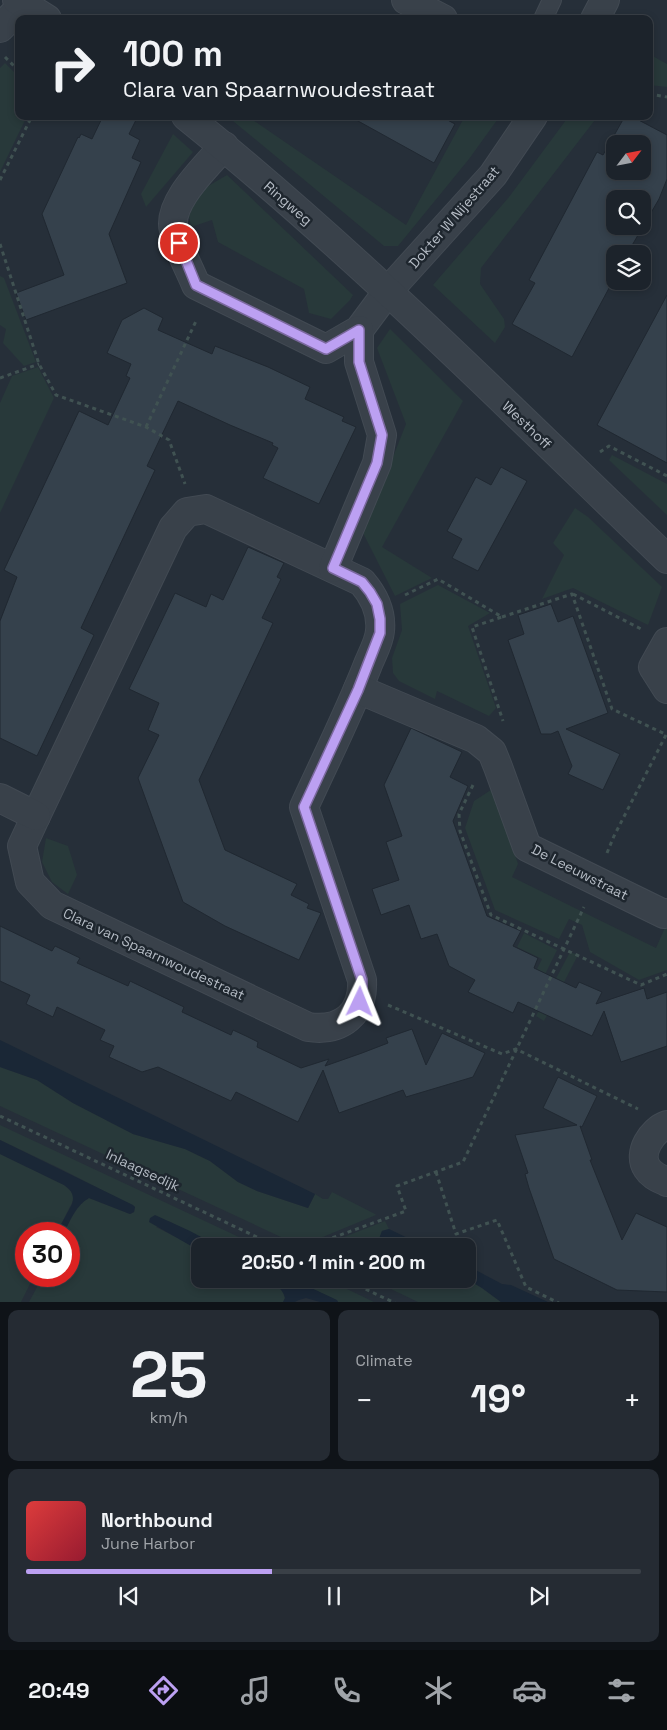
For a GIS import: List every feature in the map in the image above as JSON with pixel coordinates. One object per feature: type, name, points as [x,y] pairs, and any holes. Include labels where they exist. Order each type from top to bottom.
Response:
[{"type":"street","points":[[406,0],[435,15]]},
{"type":"street","points":[[596,15],[605,0]]},
{"type":"street","points":[[0,28],[20,2],[41,15]]},
{"type":"street","name":"Ringweg","points":[[191,120],[224,146],[388,291]]},
{"type":"street","name":"Dokter W Nijestraat","points":[[388,291],[493,175],[530,120]]},
{"type":"street","points":[[224,146],[190,185],[175,208],[173,230],[196,285],[326,349],[359,330],[388,291]]},
{"type":"street","name":"Westhoff","points":[[388,291],[667,559]]},
{"type":"street","points":[[333,568],[377,463],[382,435],[359,362],[359,330]]},
{"type":"street","points":[[195,510],[206,508],[362,582],[370,592],[377,609],[380,633],[358,690],[304,807],[362,980],[362,994]]},
{"type":"street","name":"Clara van Spaarnwoudestraat","points":[[195,510],[187,512],[173,528],[22,846],[30,882],[52,905],[308,1027],[322,1029],[344,1021],[353,1013],[360,1002],[362,994]]},
{"type":"street","points":[[667,642],[653,667],[667,689]]},
{"type":"street","points":[[358,690],[476,739],[490,750]]},
{"type":"street","name":"De Leeuwstraat","points":[[490,750],[527,847],[664,914],[667,913]]},
{"type":"street","points":[[0,798],[36,816]]},
{"type":"street","points":[[665,1126],[651,1137],[644,1154],[646,1166],[653,1176],[667,1182]]},
{"type":"lane","points":[[545,15],[552,0]]},
{"type":"path","points":[[0,51],[15,67]]},
{"type":"path","points":[[653,95],[667,97]]},
{"type":"path","points":[[0,180],[30,120]]},
{"type":"path","points":[[0,244],[39,364],[56,395],[146,427],[169,440],[195,510]]},
{"type":"path","points":[[146,427],[210,292]]},
{"type":"path","points":[[0,378],[39,364]]},
{"type":"path","points":[[594,457],[609,446],[667,476]]},
{"type":"path","points":[[377,609],[438,579],[502,617]]},
{"type":"path","points":[[332,1238],[406,1211],[398,1186],[463,1162],[565,948],[596,881],[614,836],[667,734],[612,710],[572,594]]},
{"type":"path","points":[[667,642],[572,594],[472,627],[506,730],[490,750],[459,814],[460,831],[491,915],[641,984],[667,974]]},
{"type":"path","points":[[362,994],[502,1054],[516,1049],[637,1108],[665,1126]]},
{"type":"path","name":"Inlaagsedijk","points":[[0,1116],[259,1238]]},
{"type":"path","points":[[436,1172],[456,1234],[497,1220],[526,1287],[560,1302]]},
{"type":"path","points":[[364,1288],[394,1302]]},
{"type":"shaded area","points":[[653,56],[667,64],[667,87],[653,85]]},
{"type":"shaded area","points":[[5,63],[15,73],[15,120],[25,120],[0,172],[0,68]]},
{"type":"shaded area","points":[[232,120],[253,120],[406,225],[463,120],[497,120],[469,159],[398,246],[384,246]]},
{"type":"shaded area","points":[[566,120],[595,120],[481,268],[480,284],[504,319],[505,327],[495,343],[433,285],[509,197]]},
{"type":"shaded area","points":[[173,134],[193,152],[146,207],[141,194]]},
{"type":"shaded area","points":[[227,175],[353,295],[331,319],[309,313],[304,289],[218,242],[212,220],[191,227],[189,216],[198,192]]},
{"type":"shaded area","points":[[0,276],[4,278],[36,362],[24,366],[3,343],[6,329],[0,325]]},
{"type":"shaded area","points":[[390,329],[463,401],[382,547],[432,578],[395,596],[363,533],[406,424],[377,348]]},
{"type":"shaded area","points":[[38,367],[54,398],[0,513],[0,403],[12,376]]},
{"type":"shaded area","points":[[612,455],[667,484],[667,515],[609,460]]},
{"type":"shaded area","points":[[575,508],[588,517],[662,587],[648,625],[573,588],[542,599],[564,555],[553,543]]},
{"type":"shaded area","points":[[438,585],[490,613],[468,626],[496,708],[489,716],[437,691],[435,699],[399,681],[393,673],[392,658],[402,630],[400,604]]},
{"type":"shaded area","points":[[494,788],[518,864],[512,877],[656,948],[667,923],[667,970],[639,980],[590,952],[582,925],[569,919],[559,939],[495,910],[465,828],[474,801]]},
{"type":"shaded area","points":[[46,838],[68,846],[77,875],[68,894],[52,882],[42,862]]},
{"type":"shaded area","points":[[524,933],[557,950],[529,1007],[520,1003],[542,959],[517,947]]},
{"type":"shaded area","points":[[570,952],[578,955],[544,1021],[536,1016]]},
{"type":"shaded area","points":[[0,1067],[37,1080],[73,1103],[133,1134],[185,1149],[210,1161],[238,1182],[257,1191],[308,1208],[315,1194],[323,1199],[328,1199],[332,1192],[376,1215],[320,1238],[284,1238],[0,1106]]},
{"type":"shaded area","points":[[0,1125],[241,1238],[202,1238],[168,1221],[156,1227],[191,1246],[191,1288],[280,1288],[284,1291],[283,1302],[29,1302],[37,1287],[80,1287],[80,1222],[70,1222],[84,1201],[89,1198],[130,1214],[134,1212],[135,1207],[0,1140]]},
{"type":"shaded area","points":[[0,1154],[64,1185],[71,1191],[74,1199],[62,1222],[15,1222],[15,1287],[28,1287],[21,1302],[0,1302]]},
{"type":"shaded area","points":[[385,1221],[389,1229],[382,1231],[379,1238],[341,1238]]},
{"type":"shaded area","points":[[476,1284],[501,1302],[418,1302],[389,1288],[476,1288]]},
{"type":"shaded area","points":[[311,1288],[345,1288],[374,1302],[338,1302]]},
{"type":"water","points":[[0,1040],[315,1194],[308,1208],[257,1191],[238,1182],[210,1161],[185,1149],[133,1134],[73,1103],[37,1080],[0,1067]]},
{"type":"water","points":[[0,1140],[133,1205],[135,1207],[134,1212],[130,1214],[89,1198],[77,1209],[69,1222],[62,1222],[72,1204],[72,1193],[69,1189],[0,1154]]},
{"type":"water","points":[[155,1215],[203,1238],[191,1238],[191,1246],[149,1222],[150,1218]]},
{"type":"water","points":[[389,1229],[408,1238],[379,1238],[382,1231]]},
{"type":"water","points":[[476,1270],[502,1284],[511,1285],[548,1302],[501,1302],[476,1284]]},
{"type":"water","points":[[279,1288],[311,1288],[338,1302],[320,1302],[306,1298],[295,1302],[283,1302],[285,1298]]},
{"type":"building","points":[[101,120],[136,120],[129,134],[140,140],[132,158],[141,162],[109,234],[127,283],[26,320],[16,293],[64,275],[42,214],[78,137],[81,134],[92,139]]},
{"type":"building","points":[[356,120],[448,120],[455,124],[434,163]]},
{"type":"building","points":[[623,120],[639,120],[667,135],[667,179],[651,213],[651,190],[606,190],[606,235],[638,235],[632,245],[606,245],[606,290],[608,290],[572,357],[512,324],[535,283],[529,280],[597,152],[603,155],[606,150],[606,180],[651,180],[651,135],[614,135]]},
{"type":"building","points":[[667,295],[667,463],[597,425]]},
{"type":"building","points":[[144,308],[163,318],[158,330],[212,354],[215,346],[268,367],[310,387],[305,399],[344,417],[342,421],[356,427],[319,504],[263,478],[278,448],[272,445],[273,443],[178,401],[147,466],[155,470],[81,628],[94,635],[37,756],[0,738],[0,621],[17,577],[4,570],[79,411],[108,425],[130,378],[126,376],[131,364],[107,353],[122,320]]},
{"type":"building","points":[[501,467],[527,481],[478,571],[452,558],[462,539],[447,531],[476,477],[491,485]]},
{"type":"building","points":[[248,547],[284,563],[277,577],[281,579],[262,618],[273,623],[199,780],[225,850],[297,884],[291,895],[309,904],[307,908],[321,913],[299,960],[225,926],[183,902],[138,778],[159,735],[148,730],[159,703],[129,689],[175,593],[206,607],[211,594],[223,600]]},
{"type":"building","points":[[551,604],[558,622],[573,616],[608,713],[566,729],[620,754],[603,790],[568,774],[572,766],[558,731],[551,734],[541,734],[508,640],[524,634],[518,615]]},
{"type":"building","points":[[411,728],[462,752],[450,777],[468,786],[453,821],[487,916],[521,931],[513,946],[538,958],[534,968],[576,988],[579,982],[602,992],[596,1004],[644,988],[647,999],[667,992],[667,1046],[621,1062],[604,1011],[592,1036],[518,1002],[513,1013],[468,992],[475,980],[449,966],[437,934],[421,939],[409,905],[381,915],[372,889],[399,880],[386,842],[402,836],[384,785]]},
{"type":"building","points":[[0,926],[52,951],[55,946],[80,958],[77,963],[128,986],[130,981],[184,1007],[182,1012],[231,1035],[233,1030],[246,1036],[258,1042],[257,1047],[301,1068],[329,1059],[325,1066],[362,1053],[388,1043],[386,1038],[412,1029],[426,1065],[442,1033],[485,1053],[473,1077],[406,1097],[403,1090],[339,1113],[323,1070],[298,1122],[236,1092],[231,1101],[158,1067],[142,1072],[109,1057],[114,1046],[100,1040],[105,1030],[57,1007],[53,1017],[26,1004],[30,995],[0,981]]},
{"type":"building","points":[[558,1077],[597,1096],[582,1127],[580,1126],[592,1160],[590,1160],[622,1240],[636,1213],[667,1227],[667,1292],[617,1290],[554,1259],[529,1188],[525,1174],[528,1173],[515,1135],[577,1125],[543,1108]]},
{"type":"route","points":[[179,243],[196,285],[326,349],[359,330],[359,362],[382,435],[377,463],[333,568],[362,582],[370,592],[377,604],[380,633],[358,690],[304,807],[362,980],[360,1002]]}]
